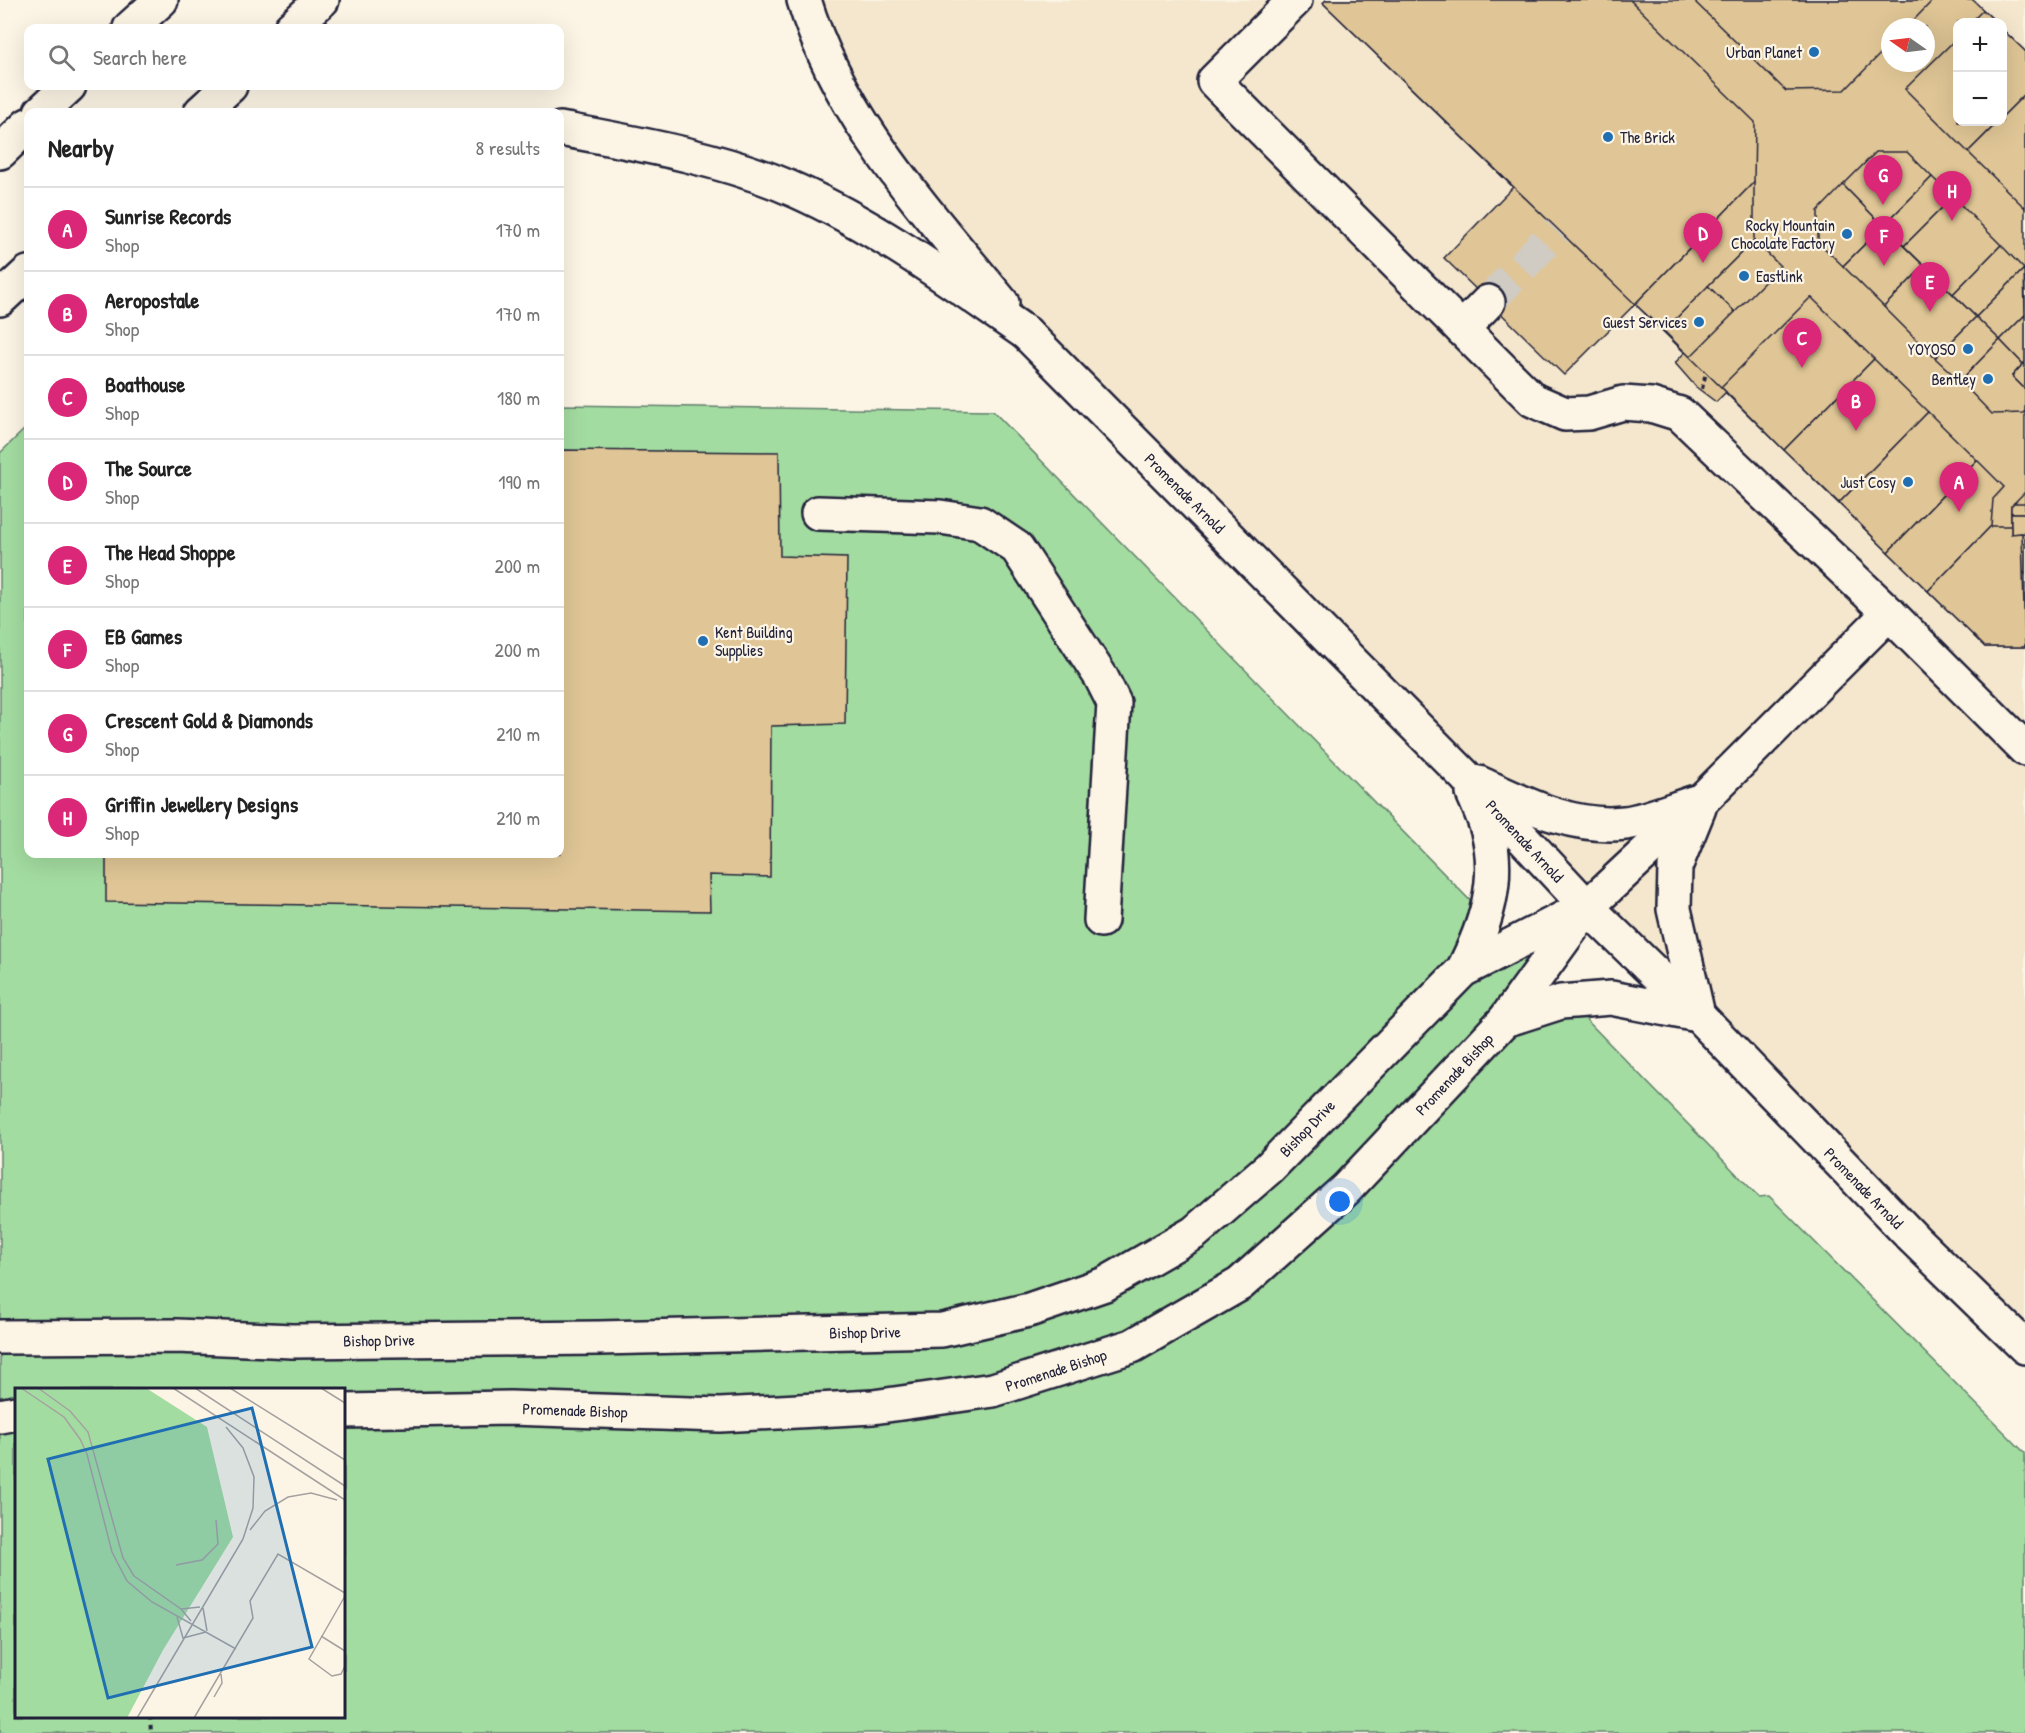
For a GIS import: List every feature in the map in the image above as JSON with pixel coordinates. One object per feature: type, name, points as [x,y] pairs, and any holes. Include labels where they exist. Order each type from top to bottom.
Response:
[{"type":"main road","points":[[134,24],[161,0]]},
{"type":"main road","points":[[295,24],[322,0]]},
{"type":"main road","points":[[804,0],[816,39],[845,99],[881,155],[1026,333]]},
{"type":"main road","points":[[1295,0],[1214,81],[1533,400],[1564,414],[1589,413],[1623,403],[1652,405],[1680,414],[1889,613],[2025,749]]},
{"type":"main road","points":[[45,108],[65,90]]},
{"type":"main road","points":[[205,108],[226,90]]},
{"type":"main road","points":[[0,153],[24,129]]},
{"type":"main road","points":[[564,130],[632,142],[717,163],[796,190],[898,245],[1026,333]]},
{"type":"main road","points":[[0,299],[24,277]]},
{"type":"main road","points":[[1462,329],[1488,302]]},
{"type":"main road","points":[[0,325],[24,305]]},
{"type":"main road","name":"Promenade Arnold","points":[[1026,333],[1466,777],[1587,907],[1698,1015],[1914,1239],[2025,1347]]},
{"type":"main road","points":[[818,513],[940,517],[980,524],[1017,548],[1101,677],[1114,703],[1101,920]]},
{"type":"main road","points":[[1587,907],[1702,800],[1889,613]]},
{"type":"main road","points":[[1466,777],[1539,811],[1581,821],[1625,823],[1702,800]]},
{"type":"main road","points":[[1462,970],[1479,938],[1490,905],[1493,867],[1488,831],[1466,777]]},
{"type":"main road","points":[[1505,1020],[1561,1002],[1611,998],[1698,1015],[1674,909],[1675,867],[1702,800]]},
{"type":"main road","name":"Bishop Drive","points":[[0,1337],[177,1336],[315,1341],[599,1338],[942,1330],[1029,1310],[1105,1284],[1194,1233],[1269,1168],[1462,970],[1587,907]]},
{"type":"main road","name":"Promenade Bishop","points":[[345,1411],[510,1408],[720,1415],[873,1407],[993,1390],[1132,1346],[1240,1284],[1346,1189],[1505,1020],[1587,907]]},
{"type":"main road","points":[[0,1416],[15,1413]]},
{"type":"path","points":[[150,1718],[151,1733]]},
{"type":"shaded area","points":[[804,0],[2025,0],[2025,1347],[1026,333],[881,155]]},
{"type":"green space","points":[[564,405],[993,411],[1759,1197],[1769,1196],[2025,1453],[2025,1733],[0,1733],[0,453],[24,430],[24,858],[564,858]]},
{"type":"building","points":[[1326,0],[1973,0],[1992,18],[1953,18],[1953,126],[2007,126],[2007,34],[2025,51],[2025,647],[1985,647],[1635,304],[1564,375],[1444,258],[1513,187],[1323,3]]},
{"type":"building","name":"The Brick","points":[[1326,0],[1630,0],[1755,122],[1754,182],[1635,304],[1323,3]]},
{"type":"building","name":"Urban Planet","points":[[1693,0],[1933,0],[1916,18],[1881,18],[1881,53],[1845,90],[1786,91]]},
{"type":"building","points":[[1983,10],[1992,18],[1975,18]]},
{"type":"building","points":[[2007,34],[2025,51],[2025,94],[2007,112]]},
{"type":"building","points":[[1953,42],[1953,126],[1994,126],[1968,152],[1905,89],[1922,72],[1935,72],[1935,60]]},
{"type":"building","points":[[2025,94],[2025,208],[1968,152],[1994,126],[2007,126],[2007,112]]},
{"type":"building","points":[[1876,152],[1907,152],[1932,177],[1883,226],[1843,185]]},
{"type":"building","points":[[1932,177],[1953,197],[1904,246],[1883,226]]},
{"type":"building","points":[[1754,182],[1754,240],[1664,331],[1635,304]]},
{"type":"building","name":"Rocky Mountain Chocolate Factory","points":[[1843,185],[1883,226],[1843,266],[1818,242],[1818,211]]},
{"type":"building","points":[[1953,197],[2001,245],[1953,294],[1904,246]]},
{"type":"building","points":[[1883,226],[1924,266],[1884,307],[1843,266]]},
{"type":"building","name":"Eastlink","points":[[1754,240],[1780,266],[1735,312],[1708,286]]},
{"type":"building","points":[[2001,245],[2024,269],[1976,317],[1953,294]]},
{"type":"building","points":[[1924,266],[1976,317],[1935,358],[1884,307]]},
{"type":"building","points":[[2024,269],[2025,315],[2000,340],[1976,317]]},
{"type":"building","name":"Guest Services","points":[[1708,286],[1735,312],[1690,357],[1664,331]]},
{"type":"building","points":[[1811,297],[1874,359],[1784,450],[1721,387]]},
{"type":"building","points":[[2025,315],[2025,362],[2023,364],[2000,340]]},
{"type":"building","name":"YOYOSO","points":[[1976,317],[2000,340],[1960,381],[1935,358]]},
{"type":"building","name":"Bentley","points":[[2000,340],[2023,364],[2012,376],[2025,389],[2025,411],[2023,413],[1992,414],[1960,381]]},
{"type":"building","points":[[1685,352],[1726,392],[1716,402],[1696,387],[1675,363]]},
{"type":"building","points":[[1874,359],[1928,412],[1839,503],[1784,450]]},
{"type":"building","points":[[2023,364],[2025,365],[2025,389],[2012,376]]},
{"type":"building","name":"Just Cosy","points":[[1928,412],[1977,460],[1888,552],[1839,503]]},
{"type":"building","name":"Kent Building Supplies","points":[[564,450],[779,452],[780,556],[847,558],[845,724],[771,726],[770,877],[709,875],[710,911],[106,902],[106,858],[564,858]]},
{"type":"building","points":[[1977,460],[2004,487],[1993,499],[1991,526],[1928,591],[1888,552]]},
{"type":"building","points":[[2025,492],[2025,574],[2022,571],[2022,533],[2011,534],[2011,506]]},
{"type":"building","points":[[2014,503],[2025,503],[2025,513],[2011,513],[2011,506]]},
{"type":"building","points":[[2011,513],[2025,513],[2025,533],[2011,534]]},
{"type":"building","points":[[1991,526],[2011,526],[2011,534],[2022,533],[2025,647],[1985,647],[1928,591]]},
{"type":"tunnel","points":[[1488,302],[1557,230]]},
{"type":"place","name":"Urban Planet","points":[[1814,52]]},
{"type":"place","name":"The Brick","points":[[1608,137]]},
{"type":"place","name":"Crescent Gold & Diamonds","points":[[1883,205]]},
{"type":"place","name":"Griffin Jewellery Designs","points":[[1952,221]]},
{"type":"place","name":"Rocky Mountain Chocolate Factory","points":[[1847,234]]},
{"type":"place","name":"The Source","points":[[1703,263]]},
{"type":"place","name":"EB Games","points":[[1884,266]]},
{"type":"place","name":"Eastlink","points":[[1744,276]]},
{"type":"place","name":"The Head Shoppe","points":[[1930,312]]},
{"type":"place","name":"Guest Services","points":[[1699,322]]},
{"type":"place","name":"YOYOSO","points":[[1968,349]]},
{"type":"place","name":"Boathouse","points":[[1802,368]]},
{"type":"place","name":"Bentley","points":[[1988,379]]},
{"type":"place","name":"Aeropostale","points":[[1856,431]]},
{"type":"place","name":"Just Cosy","points":[[1908,482]]},
{"type":"place","name":"Sunrise Records","points":[[1959,512]]},
{"type":"place","name":"Kent Building Supplies","points":[[703,641]]}]
